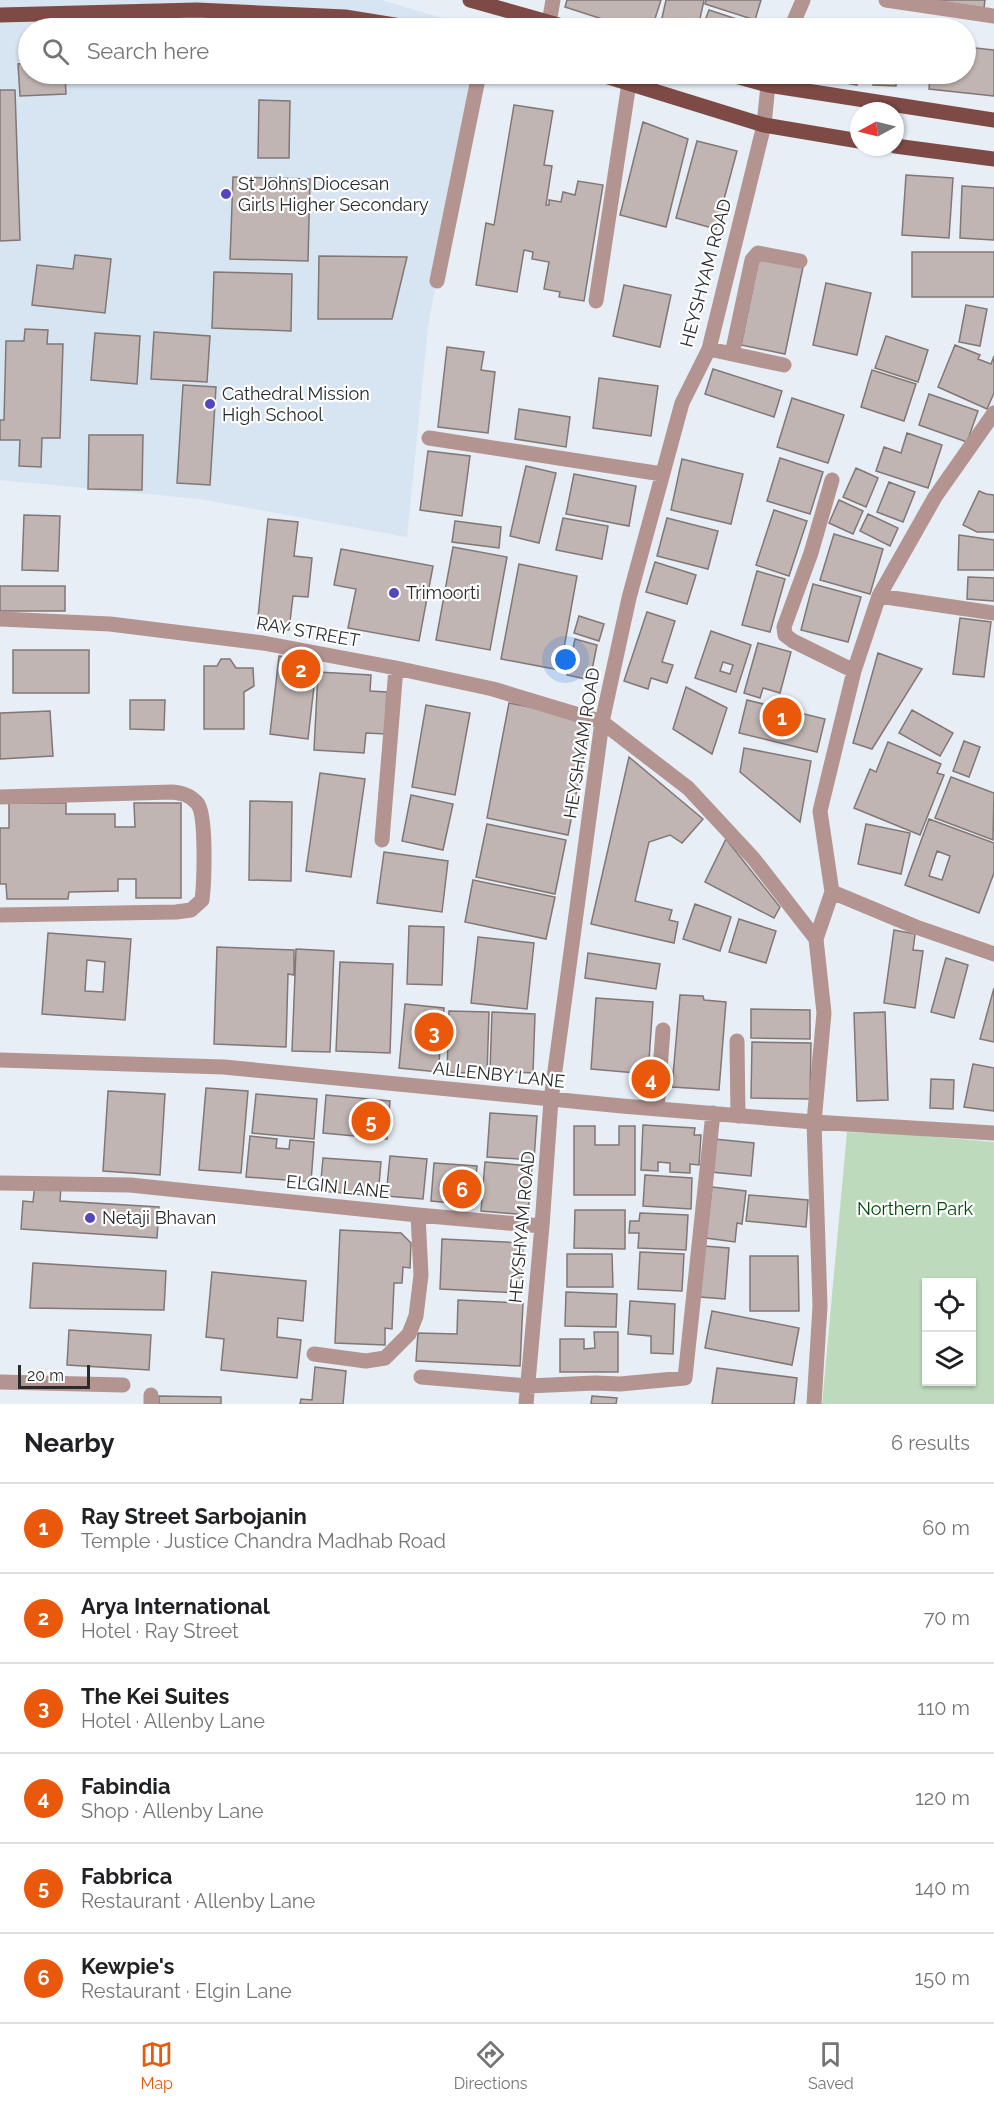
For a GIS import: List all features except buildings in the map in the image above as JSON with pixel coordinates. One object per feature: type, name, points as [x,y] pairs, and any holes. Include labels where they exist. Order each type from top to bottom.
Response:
[{"type":"main road","points":[[470,0],[532,18]]},
{"type":"main road","points":[[0,15],[197,10],[351,18]]},
{"type":"main road","points":[[632,84],[764,124],[850,139]]},
{"type":"main road","points":[[797,84],[994,120]]},
{"type":"main road","points":[[904,147],[994,159]]},
{"type":"street","points":[[550,18],[553,0]]},
{"type":"street","points":[[795,18],[803,0]]},
{"type":"street","points":[[886,0],[994,16]]},
{"type":"street","points":[[437,280],[477,84]]},
{"type":"street","points":[[596,301],[629,84]]},
{"type":"street","name":"HEYSHYAM ROAD","points":[[526,1404],[551,1100],[602,722],[628,598],[682,403],[709,349],[764,124],[769,84]]},
{"type":"street","points":[[732,354],[752,260],[758,254],[800,261]]},
{"type":"street","points":[[732,256],[752,260]]},
{"type":"street","points":[[709,349],[784,365]]},
{"type":"street","points":[[814,1404],[820,1306],[813,1122],[824,1013],[816,939],[832,892],[820,810],[854,671],[879,596],[935,497],[994,413]]},
{"type":"street","points":[[429,438],[662,474]]},
{"type":"street","points":[[832,480],[811,553],[784,627],[785,635],[793,641],[854,671]]},
{"type":"street","points":[[879,596],[994,613]]},
{"type":"street","name":"RAY STREET","points":[[0,619],[110,624],[263,644],[396,668],[493,689],[602,722]]},
{"type":"street","points":[[382,840],[396,668]]},
{"type":"street","points":[[602,722],[687,788],[753,858],[816,939]]},
{"type":"street","points":[[0,798],[172,792],[186,794],[199,804],[202,819],[203,885],[202,900],[191,910],[0,915]]},
{"type":"street","points":[[832,892],[916,927],[994,954]]},
{"type":"street","points":[[657,1109],[663,1030]]},
{"type":"street","points":[[737,1041],[738,1116]]},
{"type":"street","name":"ALLENBY LANE","points":[[0,1060],[224,1067],[551,1100],[813,1122],[994,1133]]},
{"type":"street","points":[[421,1377],[528,1386],[620,1384],[685,1377],[713,1113]]},
{"type":"street","name":"ELGIN LANE","points":[[0,1183],[130,1185],[542,1226]]},
{"type":"street","points":[[314,1354],[366,1361],[386,1358],[409,1334],[416,1316],[421,1275],[418,1215]]},
{"type":"street","points":[[0,1382],[123,1385]]},
{"type":"shaded area","points":[[0,0],[381,0],[442,18],[18,18],[18,84],[472,84],[428,327],[407,537],[200,499],[0,480]]},
{"type":"green space","name":"Northern Park","points":[[847,1132],[994,1142],[994,1404],[822,1404]]},
{"type":"place","name":"St Johns Diocesan Girls Higher Secondary","points":[[226,194]]},
{"type":"place","name":"Cathedral Mission High School","points":[[210,404]]},
{"type":"place","name":"Trimoorti","points":[[394,593]]},
{"type":"place","name":"Arya International","points":[[301,669]]},
{"type":"place","name":"Ray Street Sarbojanin","points":[[782,717]]},
{"type":"place","name":"The Kei Suites","points":[[434,1032]]},
{"type":"place","name":"Fabindia","points":[[651,1079]]},
{"type":"place","name":"Fabbrica","points":[[371,1121]]},
{"type":"place","name":"Kewpie's","points":[[462,1189]]},
{"type":"place","name":"Netaji Bhavan","points":[[90,1218]]}]
